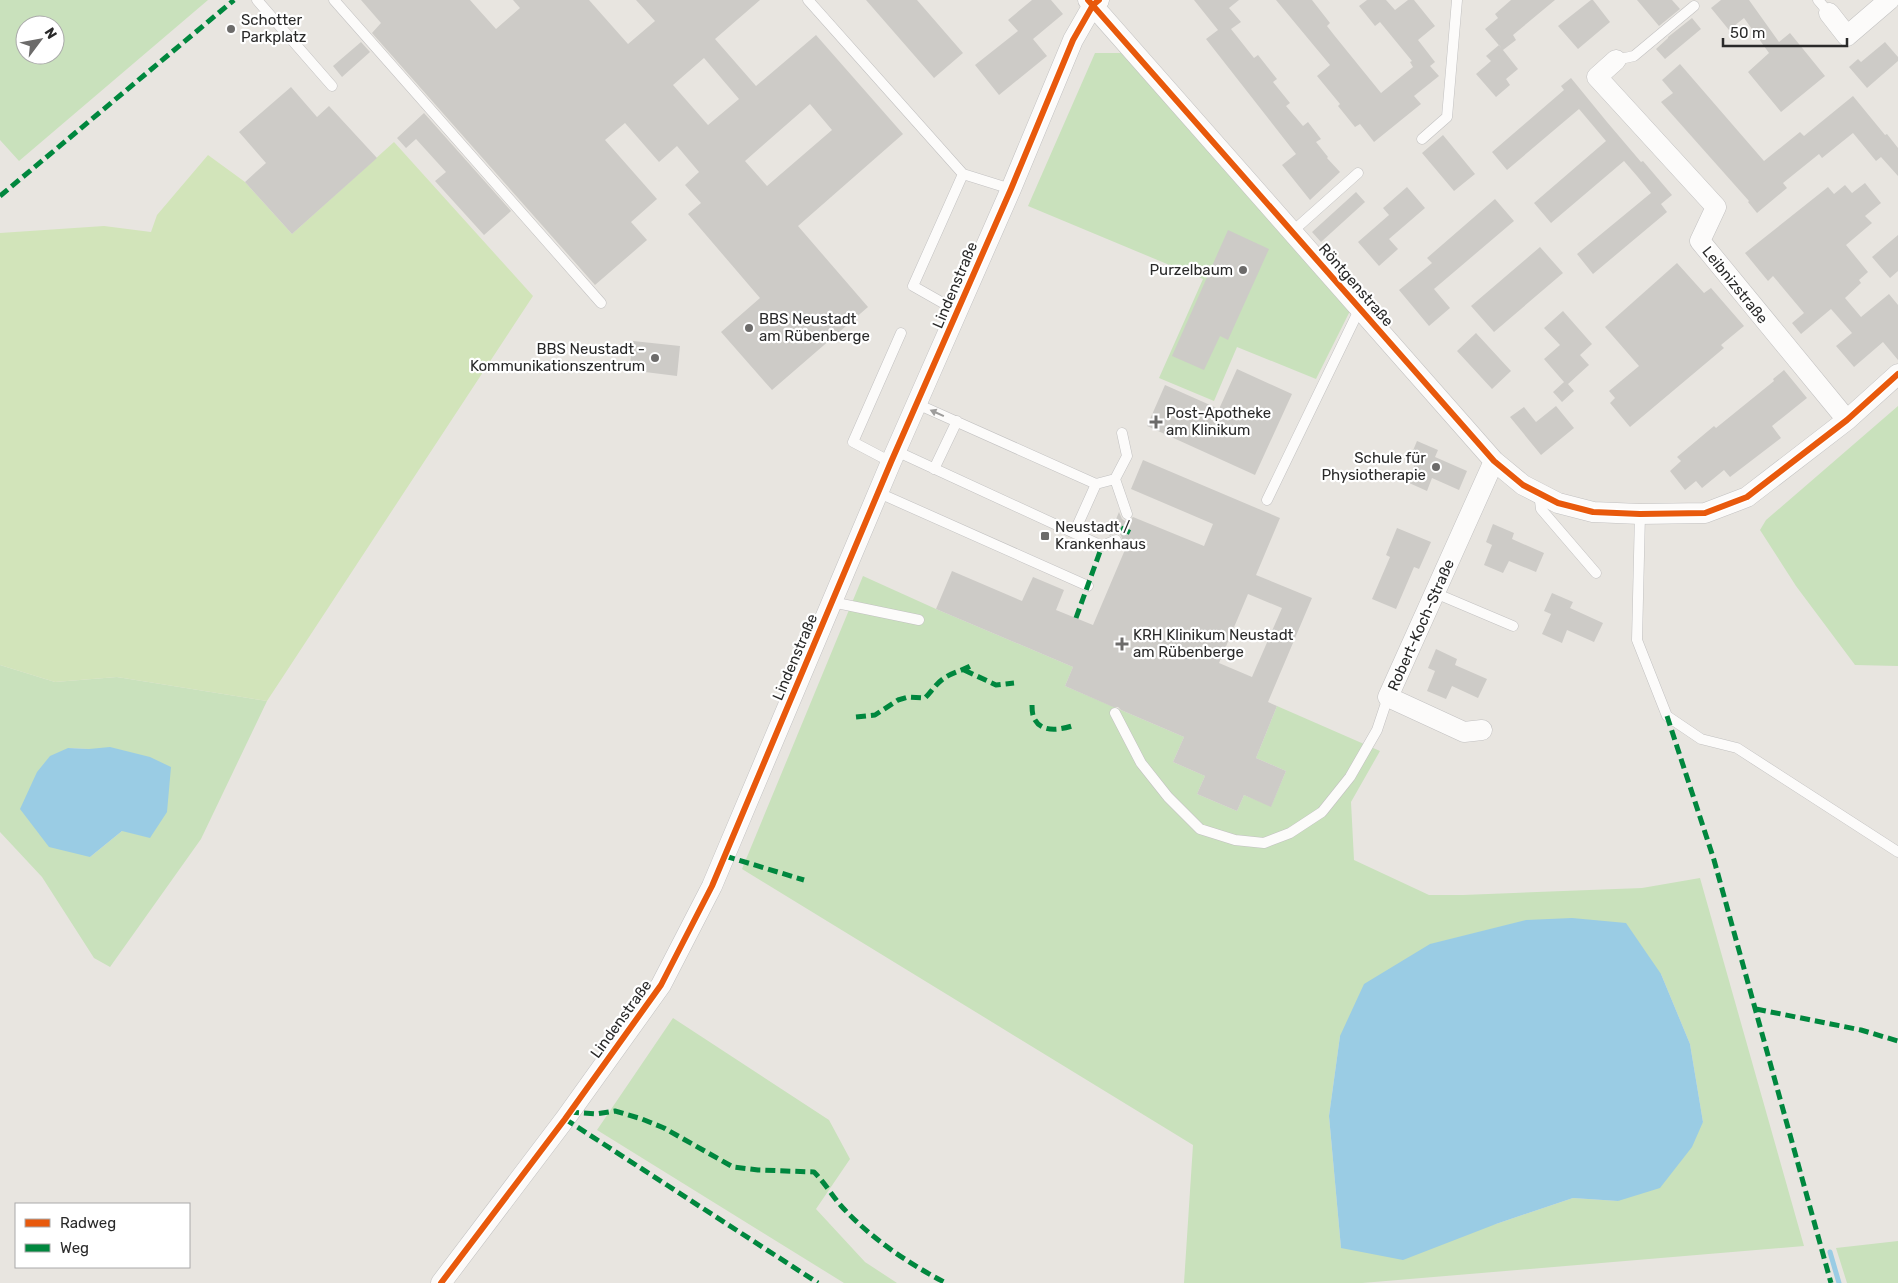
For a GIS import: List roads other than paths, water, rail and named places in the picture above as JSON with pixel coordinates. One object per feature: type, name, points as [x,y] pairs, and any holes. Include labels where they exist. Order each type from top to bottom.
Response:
[{"type":"street","points":[[1824,7],[1847,36],[1889,0]]},
{"type":"street","name":"Lindenstraße","points":[[441,1283],[565,1119],[661,986],[712,886],[878,493],[1011,189],[1073,40],[1094,2]]},
{"type":"street","name":"Röntgenstraße","points":[[1094,2],[1494,461],[1523,484],[1558,503],[1593,512],[1640,514],[1705,513],[1747,497],[1847,420],[1898,374]]},
{"type":"street","name":"Leibnizstraße","points":[[1616,60],[1596,77],[1716,207],[1700,241],[1847,420]]},
{"type":"street","name":"Robert-Koch-Straße","points":[[1482,730],[1464,732],[1388,697],[1494,461]]},
{"type":"lane","points":[[257,0],[332,86]]},
{"type":"lane","points":[[334,0],[601,303]]},
{"type":"lane","points":[[808,0],[963,174],[1011,189]]},
{"type":"lane","points":[[1422,139],[1447,117],[1457,0]]},
{"type":"lane","points":[[1616,60],[1634,56],[1694,6]]},
{"type":"lane","points":[[1293,231],[1358,173]]},
{"type":"lane","points":[[957,311],[912,286],[963,174]]},
{"type":"lane","points":[[1267,500],[1360,308]]},
{"type":"lane","points":[[901,333],[853,442],[894,457],[934,468],[1102,546],[1116,540]]},
{"type":"lane","points":[[917,404],[1096,484],[1115,479]]},
{"type":"lane","points":[[934,468],[957,422]]},
{"type":"lane","points":[[1122,433],[1127,456],[1115,479],[1127,514]]},
{"type":"lane","points":[[1074,533],[1096,484]]},
{"type":"lane","points":[[878,493],[1088,586]]},
{"type":"lane","points":[[1539,493],[1540,509],[1596,573]]},
{"type":"lane","points":[[1640,514],[1637,640],[1667,716],[1700,739],[1736,748],[1898,852]]},
{"type":"lane","points":[[1435,593],[1513,626]]},
{"type":"lane","points":[[832,602],[919,620]]},
{"type":"lane","points":[[1115,713],[1141,763],[1168,798],[1200,829],[1235,840],[1264,843],[1290,833],[1322,812],[1350,777],[1377,730],[1388,697]]},
{"type":"water","points":[[110,747],[150,757],[171,767],[167,812],[150,838],[122,831],[90,857],[49,847],[20,809],[37,772],[50,756],[68,748]]},
{"type":"water","points":[[1572,918],[1626,923],[1661,974],[1690,1044],[1703,1122],[1692,1147],[1660,1188],[1618,1201],[1573,1198],[1496,1224],[1403,1260],[1341,1248],[1329,1116],[1340,1036],[1364,984],[1430,944],[1526,920]]},
{"type":"waterway","points":[[1830,1252],[1839,1283]]},
{"type":"place","name":"Schotter Parkplatz","points":[[231,29]]},
{"type":"place","name":"Purzelbaum","points":[[1243,270]]},
{"type":"place","name":"BBS Neustadt am Rübenberge","points":[[749,328]]},
{"type":"place","name":"BBS Neustadt - Kommunikationszentrum","points":[[655,358]]},
{"type":"place","name":"Post-Apotheke am Klinikum","points":[[1156,422]]},
{"type":"place","name":"Schule für Physiotherapie","points":[[1436,467]]},
{"type":"place","name":"Neustadt / Krankenhaus","points":[[1045,536]]},
{"type":"place","name":"KRH Klinikum Neustadt am Rübenberge","points":[[1122,644]]}]
